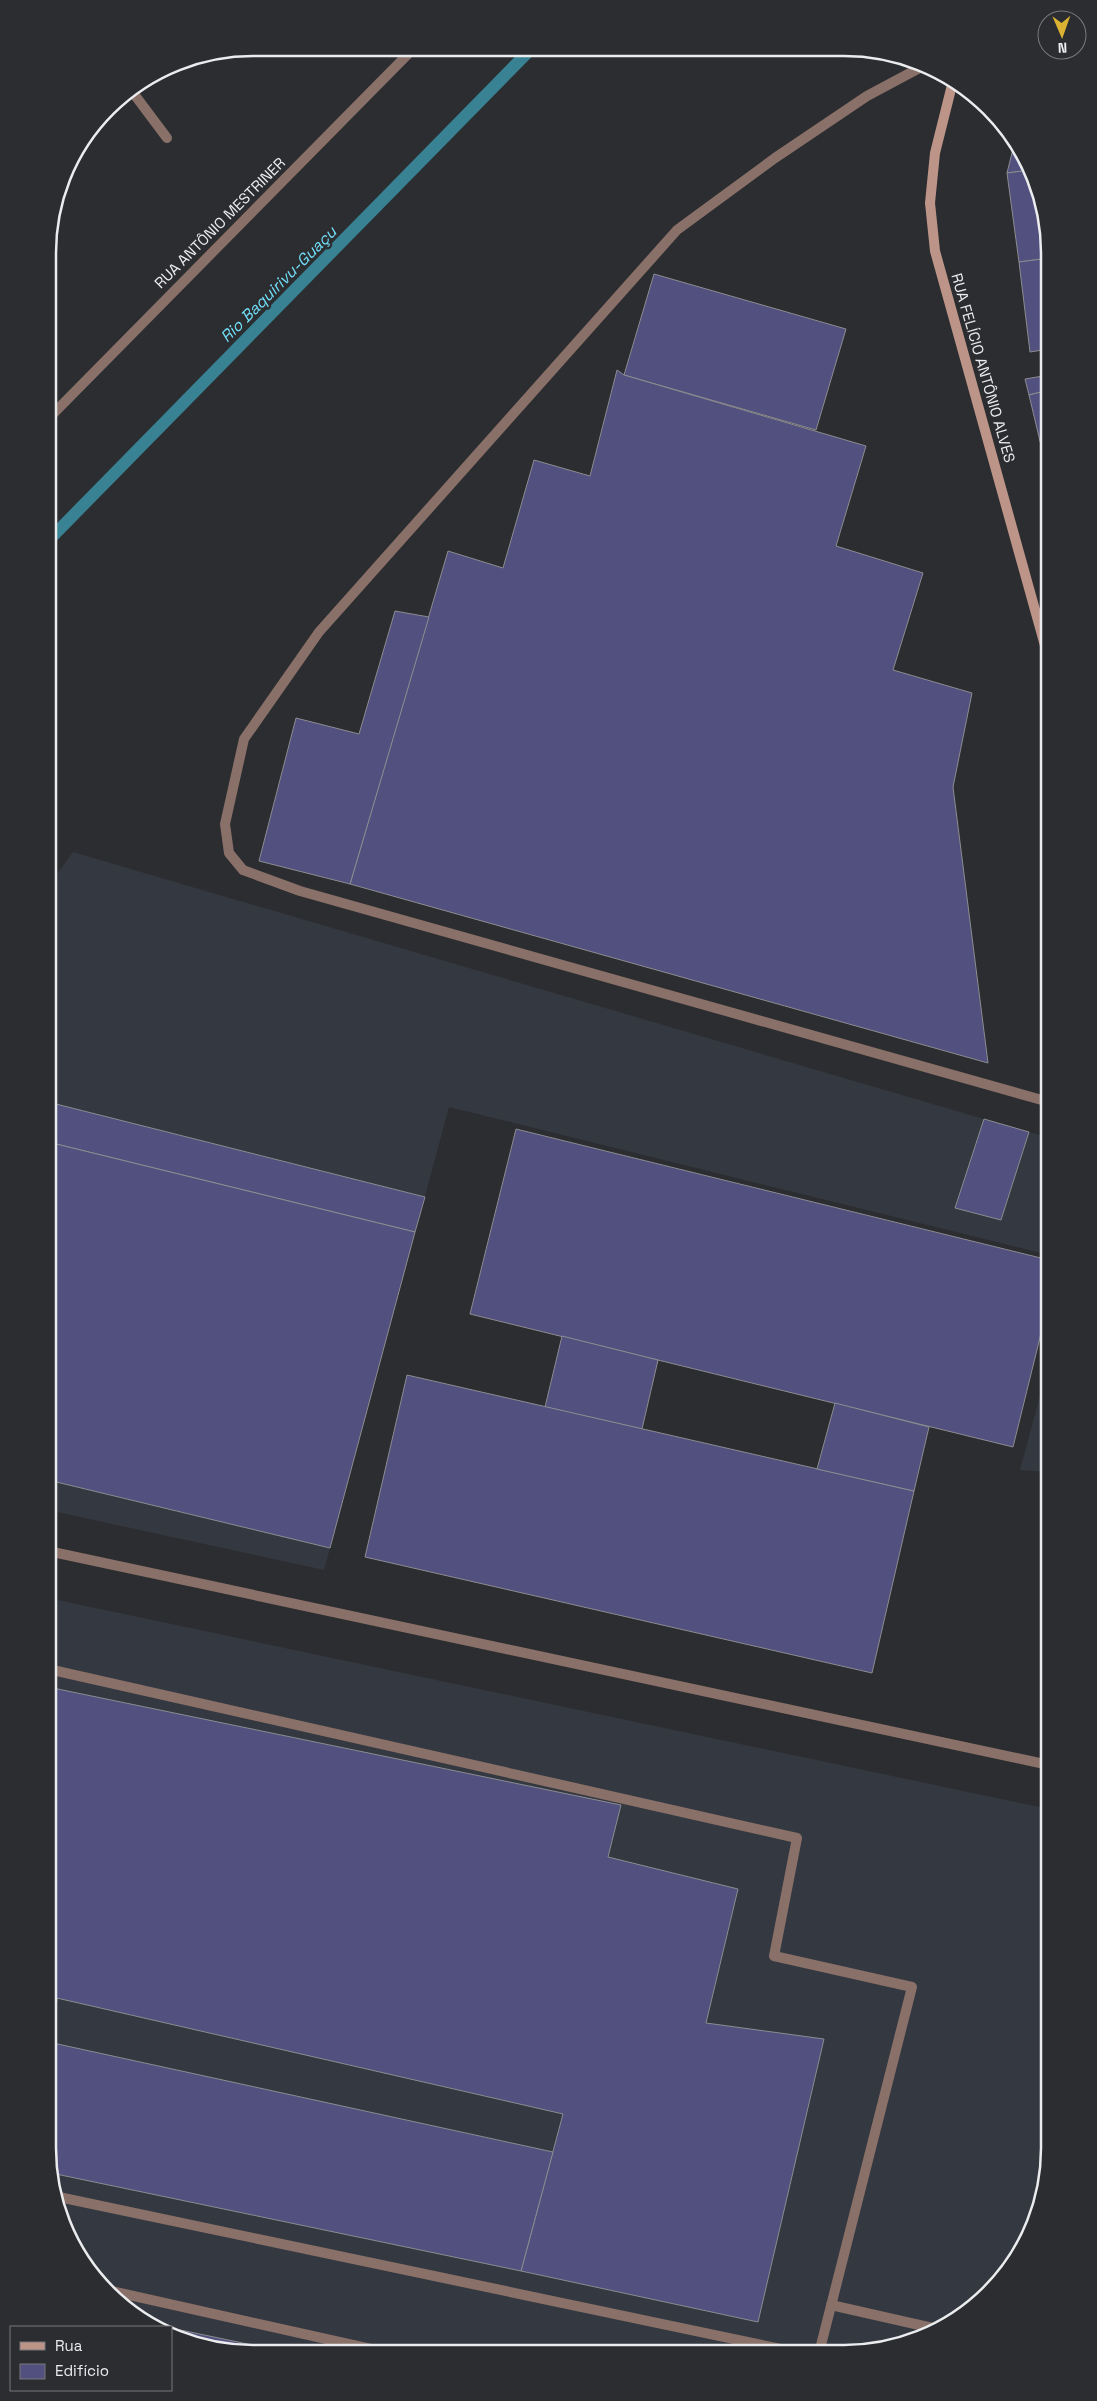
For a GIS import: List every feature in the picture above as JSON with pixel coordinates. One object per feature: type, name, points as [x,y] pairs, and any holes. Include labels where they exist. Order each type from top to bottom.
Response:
[{"type":"main road","name":"RUA FELÍCIO ANTÔNIO ALVES","points":[[951,88],[935,153],[930,202],[935,252],[1041,631]]},
{"type":"street","name":"RUA ANTÔNIO MESTRINER","points":[[56,410],[406,56]]},
{"type":"street","points":[[916,70],[867,96],[775,158],[677,230],[319,632],[244,739],[225,824],[229,853],[243,870],[300,891],[1041,1100]]},
{"type":"street","points":[[135,95],[167,138]]},
{"type":"street","points":[[56,1553],[1041,1763]]},
{"type":"street","points":[[56,1671],[797,1838],[774,1956],[912,1987],[821,2345]]},
{"type":"street","points":[[63,2198],[762,2345]]},
{"type":"street","points":[[120,2293],[353,2345]]},
{"type":"street","points":[[832,2305],[926,2326]]},
{"type":"shaded area","points":[[73,852],[1041,1136],[1041,1253],[449,1107],[324,1570],[56,1512],[56,875]]},
{"type":"shaded area","points":[[1041,1392],[1041,1471],[1020,1470]]},
{"type":"shaded area","points":[[56,1600],[1041,1807],[1041,2148],[1039,2174],[1034,2199],[1026,2223],[1008,2257],[992,2278],[974,2296],[953,2312],[931,2324],[895,2338],[870,2343],[844,2345],[253,2345],[227,2343],[202,2338],[178,2330],[144,2312],[123,2296],[105,2278],[89,2257],[71,2223],[63,2199],[58,2174],[56,2148]]},
{"type":"building","points":[[1012,152],[1022,171],[1007,173]]},
{"type":"building","points":[[1022,171],[1026,178],[1037,215],[1041,259],[1019,262],[1007,173]]},
{"type":"building","points":[[1041,259],[1041,350],[1030,352],[1019,262]]},
{"type":"building","points":[[654,274],[846,329],[816,430],[624,375]]},
{"type":"building","points":[[617,370],[624,375],[866,446],[836,546],[923,573],[893,670],[972,693],[953,787],[988,1063],[350,884],[448,551],[503,568],[534,460],[590,476]]},
{"type":"building","points":[[1041,376],[1041,392],[1029,395],[1025,379]]},
{"type":"building","points":[[1041,392],[1041,445],[1029,395]]},
{"type":"building","points":[[395,611],[429,617],[350,884],[259,861],[296,718],[359,734]]},
{"type":"building","points":[[56,1104],[425,1197],[415,1232],[56,1144]]},
{"type":"building","points":[[984,1119],[1029,1132],[1001,1220],[955,1208]]},
{"type":"building","points":[[516,1129],[1041,1258],[1041,1333],[1013,1447],[470,1314]]},
{"type":"building","points":[[56,1144],[415,1232],[330,1548],[56,1482]]},
{"type":"building","points":[[562,1336],[658,1360],[642,1429],[545,1407]]},
{"type":"building","points":[[407,1375],[914,1491],[872,1673],[365,1557]]},
{"type":"building","points":[[835,1403],[929,1427],[914,1491],[817,1469]]},
{"type":"building","points":[[56,1689],[621,1805],[608,1857],[738,1889],[706,2023],[824,2039],[758,2322],[521,2271],[563,2114],[56,1998]]},
{"type":"building","points":[[56,2044],[553,2152],[521,2271],[58,2174],[56,2148]]},
{"type":"building","points":[[176,2329],[252,2345],[215,2341]]},
{"type":"waterway","name":"Rio Baquirivu-Guaçu","points":[[56,533],[524,56]]}]
